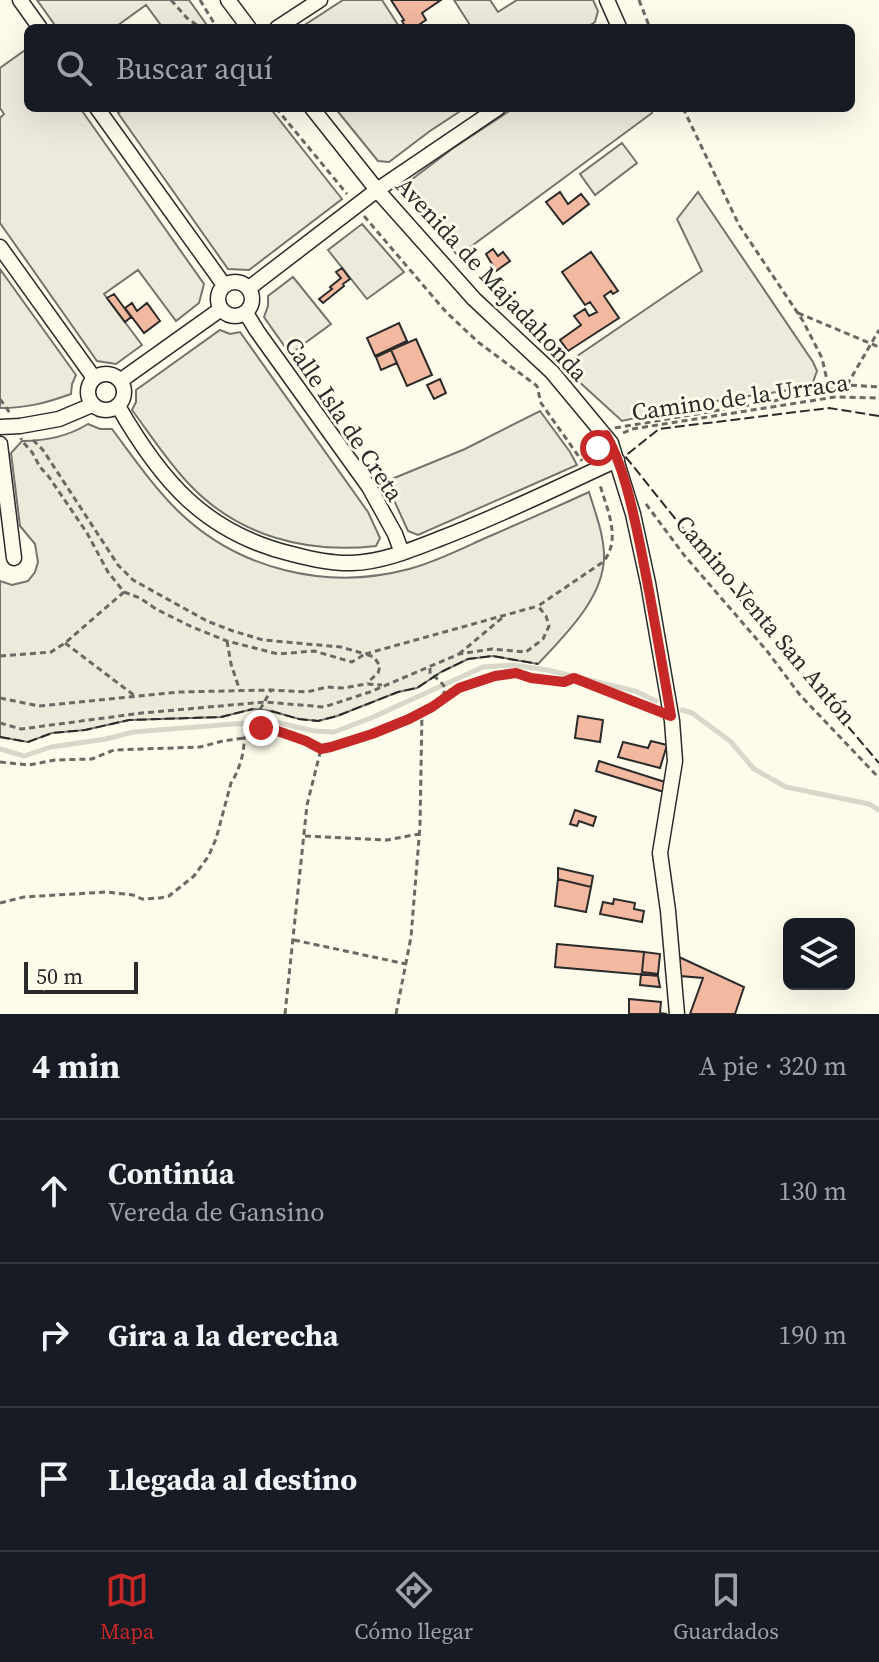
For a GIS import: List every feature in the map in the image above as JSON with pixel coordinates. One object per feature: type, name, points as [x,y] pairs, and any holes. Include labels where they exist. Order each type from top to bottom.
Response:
[{"type":"street","points":[[20,0],[37,24]]},
{"type":"street","points":[[228,0],[246,24]]},
{"type":"street","points":[[283,24],[320,0]]},
{"type":"street","points":[[607,0],[618,24]]},
{"type":"street","points":[[100,112],[224,285]]},
{"type":"street","name":"Avenida de Majadahonda","points":[[315,112],[377,190],[474,299],[552,372],[608,439]]},
{"type":"street","points":[[249,288],[377,190],[492,112]]},
{"type":"street","points":[[0,247],[94,378]]},
{"type":"street","points":[[237,281],[249,288],[252,301],[246,313],[232,316],[221,309],[218,296],[224,285],[237,281]]},
{"type":"street","points":[[120,381],[221,309]]},
{"type":"street","name":"Calle Isla de Creta","points":[[246,313],[369,487],[402,553]]},
{"type":"street","points":[[108,374],[120,381],[124,394],[118,406],[105,411],[92,405],[87,391],[94,378],[108,374]]},
{"type":"street","points":[[0,427],[59,419],[92,405]]},
{"type":"street","points":[[118,406],[164,476],[192,504],[247,540],[310,559],[351,563],[402,553],[482,523],[617,460]]},
{"type":"street","points":[[608,439],[625,486],[648,583],[671,716],[675,761],[660,853],[677,1014]]},
{"type":"street","points":[[0,444],[14,558]]},
{"type":"path","points":[[171,0],[195,24]]},
{"type":"path","points":[[200,0],[215,24]]},
{"type":"path","points":[[639,0],[648,24]]},
{"type":"path","points":[[279,112],[446,312],[478,342],[537,386],[541,403],[585,466]]},
{"type":"path","points":[[685,112],[739,225],[797,313],[822,358],[829,389],[835,397]]},
{"type":"path","points":[[797,313],[879,347]]},
{"type":"path","points":[[847,385],[879,330]]},
{"type":"path","points":[[608,439],[613,429],[807,395],[847,385],[879,387]]},
{"type":"path","name":"Camino de la Urraca","points":[[608,439],[632,429],[835,397],[879,398]]},
{"type":"path","points":[[20,426],[22,441],[124,592],[227,641],[278,654],[314,651],[352,662],[365,654],[538,606],[603,562],[610,555],[613,539],[601,488]]},
{"type":"path","points":[[20,426],[43,450],[118,565],[133,580],[207,621],[233,631],[263,640],[341,647],[374,657],[380,666],[378,673],[366,684]]},
{"type":"path","name":"Camino Venta San Antón","points":[[625,486],[640,496],[684,555],[767,651],[800,695],[879,778]]},
{"type":"path","points":[[0,656],[51,652],[124,592]]},
{"type":"path","points":[[459,654],[492,649],[526,652],[543,639],[549,626],[538,606]]},
{"type":"path","points":[[0,723],[21,729],[142,713],[265,702],[324,707],[459,654],[505,616]]},
{"type":"path","points":[[227,641],[240,691]]},
{"type":"path","points":[[65,643],[135,696]]},
{"type":"path","points":[[430,667],[430,674],[445,687],[440,702]]},
{"type":"path","points":[[0,762],[29,765],[55,760],[92,759],[114,750],[200,747],[244,738],[261,728],[269,728],[321,749],[372,734],[422,712],[459,688],[495,676],[516,673],[564,682],[574,678],[671,716]]},
{"type":"path","points":[[0,698],[39,706],[179,692],[307,692],[327,687],[386,685]]},
{"type":"path","points":[[0,903],[24,897],[106,892],[142,899],[160,898],[176,892],[202,868],[208,857],[231,783],[236,776],[245,746],[244,738],[271,690]]},
{"type":"path","points":[[396,1014],[411,937],[419,834],[422,712]]},
{"type":"path","points":[[285,1014],[307,805],[321,749]]},
{"type":"path","points":[[305,836],[387,840],[419,834]]},
{"type":"path","points":[[294,940],[406,964]]},
{"type":"shaded area","points":[[37,0],[189,0],[206,24],[160,24],[146,5],[120,24],[54,24]]},
{"type":"shaded area","points":[[343,0],[382,0],[397,24],[306,24]]},
{"type":"shaded area","points":[[454,0],[490,0],[498,12],[517,0],[593,0],[598,11],[592,24],[469,24]]},
{"type":"shaded area","points":[[24,51],[24,112],[83,112],[204,284],[199,303],[176,321],[138,270],[104,294],[142,345],[116,364],[97,361],[0,223],[0,118],[4,114],[0,108],[0,68]]},
{"type":"shaded area","points":[[273,112],[342,199],[249,270],[228,269],[118,113]]},
{"type":"shaded area","points":[[338,112],[459,112],[389,162],[378,161]]},
{"type":"shaded area","points":[[508,112],[652,113],[458,256],[406,194],[407,183]]},
{"type":"shaded area","points":[[622,143],[637,163],[595,195],[580,174]]},
{"type":"shaded area","points":[[698,192],[817,371],[813,382],[803,388],[703,403],[622,421],[564,368],[702,271],[677,219]]},
{"type":"shaded area","points":[[362,224],[404,272],[367,299],[328,250]]},
{"type":"shaded area","points":[[0,269],[76,375],[71,394],[36,404],[0,408]]},
{"type":"shaded area","points":[[293,277],[331,324],[290,354],[264,317],[268,296]]},
{"type":"shaded area","points":[[220,330],[230,334],[240,332],[368,512],[380,538],[376,546],[350,548],[299,544],[251,529],[208,502],[181,475],[152,438],[132,410],[136,390]]},
{"type":"shaded area","points":[[540,411],[577,465],[418,535],[408,531],[393,498],[382,483],[465,449]]},
{"type":"shaded area","points":[[88,424],[100,429],[112,429],[160,491],[201,531],[227,548],[285,570],[347,578],[409,569],[447,556],[589,492],[603,545],[603,569],[582,614],[538,664],[493,656],[468,659],[417,688],[318,721],[253,709],[221,717],[129,720],[85,730],[52,733],[28,742],[0,737],[0,581],[12,585],[28,581],[38,562],[35,544],[20,526],[11,453],[22,441],[56,437]]},
{"type":"building","points":[[391,0],[441,0],[422,13],[426,20],[420,24],[404,24]]},
{"type":"building","points":[[560,192],[568,204],[581,194],[589,204],[563,224],[546,202]]},
{"type":"building","points":[[493,249],[498,256],[503,252],[510,261],[496,271],[486,254]]},
{"type":"building","points":[[591,252],[618,291],[604,296],[619,318],[568,351],[560,340],[581,325],[574,316],[585,309],[589,316],[597,312],[590,302],[585,305],[562,272]]},
{"type":"building","points":[[342,268],[350,279],[323,303],[319,299],[341,278],[336,272]]},
{"type":"building","points":[[114,294],[131,317],[125,322],[107,298]]},
{"type":"building","points":[[132,303],[137,311],[147,303],[160,321],[144,333],[125,308]]},
{"type":"building","points":[[399,323],[407,341],[375,356],[367,338]]},
{"type":"building","points":[[416,339],[432,375],[407,386],[391,350]]},
{"type":"building","points":[[391,350],[397,363],[381,370],[376,357]]},
{"type":"building","points":[[440,379],[446,393],[434,399],[427,385]]},
{"type":"building","points":[[578,716],[603,720],[600,742],[575,738]]},
{"type":"building","points":[[651,741],[667,745],[660,768],[618,757],[623,742],[648,748]]},
{"type":"building","points":[[599,761],[665,782],[664,792],[596,771]]},
{"type":"building","points":[[575,810],[596,817],[593,826],[579,821],[577,826],[570,824]]},
{"type":"building","points":[[558,868],[593,876],[591,887],[558,879]]},
{"type":"building","points":[[558,879],[591,887],[586,912],[555,906]]},
{"type":"building","points":[[614,899],[635,903],[634,909],[644,911],[642,922],[600,914],[603,902],[613,904]]},
{"type":"building","points":[[557,944],[644,952],[642,972],[658,976],[555,967]]},
{"type":"building","points":[[644,952],[660,954],[658,974],[642,972]]},
{"type":"building","points":[[679,957],[744,987],[735,1014],[690,1014],[703,978],[680,976]]},
{"type":"building","points":[[641,974],[658,976],[660,987],[640,985]]},
{"type":"building","points":[[629,999],[661,1002],[660,1013],[667,1014],[629,1014]]},
{"type":"waterway","points":[[0,749],[24,756],[51,747],[133,732],[271,721],[314,731],[334,732],[483,667],[513,665],[547,670],[635,691],[656,701]]},
{"type":"waterway","points":[[682,710],[692,713],[730,741],[754,769],[786,787],[869,804],[879,810]]},
{"type":"fence","points":[[879,416],[829,408],[659,429],[625,456],[742,602],[879,763]]},
{"type":"fence","points":[[271,711],[318,721],[417,688],[468,659],[493,656],[538,664]]},
{"type":"fence","points":[[0,737],[28,742],[52,733],[85,730],[129,720],[221,717],[253,709]]},
{"type":"route","points":[[261,728],[269,728],[321,749],[331,747],[409,719],[459,688],[495,676],[516,673],[564,682],[574,678],[671,716],[633,514],[606,435],[598,440],[598,448]]}]
